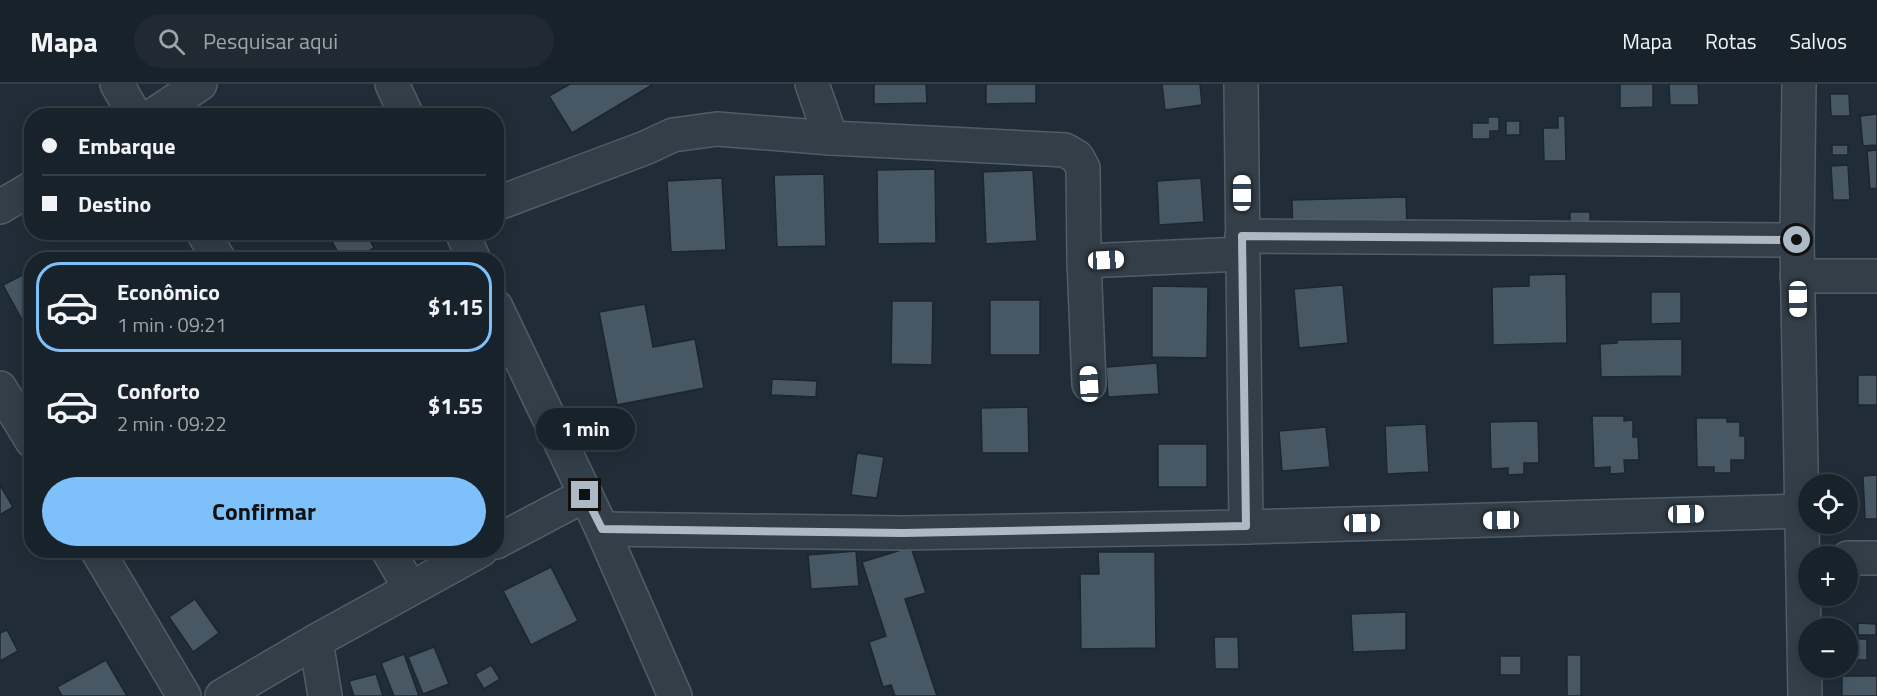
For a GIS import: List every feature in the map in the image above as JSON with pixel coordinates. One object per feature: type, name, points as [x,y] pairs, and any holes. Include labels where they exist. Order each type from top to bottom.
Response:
[{"type":"street","points":[[117,84],[130,108]]},
{"type":"street","points":[[164,108],[200,84]]},
{"type":"street","points":[[392,84],[403,108]]},
{"type":"street","points":[[812,84],[831,138]]},
{"type":"street","points":[[1241,84],[1246,526]]},
{"type":"street","points":[[1799,84],[1797,276],[1801,474]]},
{"type":"street","points":[[504,201],[645,148],[673,135],[717,129],[831,138],[1065,150],[1077,157],[1083,168],[1083,261],[1089,384]]},
{"type":"street","points":[[0,207],[24,193]]},
{"type":"street","points":[[1083,261],[1242,245],[1797,240]]},
{"type":"street","points":[[1797,276],[1877,276]]},
{"type":"street","points":[[504,324],[602,529],[675,696]]},
{"type":"street","points":[[0,388],[24,428]]},
{"type":"street","points":[[504,538],[585,495]]},
{"type":"street","points":[[602,529],[903,533],[1798,511]]},
{"type":"street","points":[[102,558],[184,696]]},
{"type":"street","points":[[393,558],[410,588]]},
{"type":"street","points":[[222,696],[466,558]]},
{"type":"street","points":[[1858,558],[1877,558]]},
{"type":"street","points":[[1805,696],[1806,606]]},
{"type":"street","points":[[316,641],[325,696]]},
{"type":"building","points":[[570,84],[652,85],[572,133],[549,96]]},
{"type":"building","points":[[874,84],[926,84],[927,103],[874,104]]},
{"type":"building","points":[[986,84],[1036,84],[1036,103],[986,104]]},
{"type":"building","points":[[1162,84],[1200,84],[1202,105],[1165,110]]},
{"type":"building","points":[[1620,84],[1653,84],[1653,107],[1620,108]]},
{"type":"building","points":[[1669,84],[1698,84],[1699,105],[1670,105]]},
{"type":"building","points":[[1830,94],[1849,94],[1850,116],[1831,116]]},
{"type":"building","points":[[1877,114],[1877,145],[1863,146],[1860,116]]},
{"type":"building","points":[[1558,116],[1565,116],[1566,161],[1544,161],[1543,128],[1558,128]]},
{"type":"building","points":[[1488,117],[1499,117],[1499,131],[1490,131],[1490,139],[1472,139],[1472,123],[1488,123]]},
{"type":"building","points":[[1506,121],[1520,121],[1520,135],[1506,135]]},
{"type":"building","points":[[1832,145],[1848,145],[1848,155],[1832,155]]},
{"type":"building","points":[[1877,150],[1877,188],[1870,189],[1867,151]]},
{"type":"building","points":[[1848,165],[1850,200],[1833,200],[1831,166]]},
{"type":"building","points":[[935,169],[936,243],[878,244],[877,170]]},
{"type":"building","points":[[1033,170],[1037,241],[986,244],[983,172]]},
{"type":"building","points":[[824,174],[826,246],[777,247],[774,175]]},
{"type":"building","points":[[722,178],[726,250],[671,252],[667,181]]},
{"type":"building","points":[[1201,178],[1204,222],[1159,225],[1157,181]]},
{"type":"building","points":[[1406,197],[1407,227],[1293,230],[1292,200]]},
{"type":"building","points":[[1570,212],[1590,212],[1590,234],[1570,234]]},
{"type":"building","points":[[331,240],[370,240],[374,248],[367,252],[338,252]]},
{"type":"building","points":[[24,274],[24,323],[3,285]]},
{"type":"building","points":[[1566,274],[1567,343],[1493,345],[1492,287],[1529,286],[1529,275]]},
{"type":"building","points":[[1343,285],[1348,343],[1299,348],[1294,289]]},
{"type":"building","points":[[1152,286],[1208,287],[1207,358],[1152,357]]},
{"type":"building","points":[[1651,292],[1681,292],[1681,323],[1651,324]]},
{"type":"building","points":[[990,300],[1040,300],[1040,355],[990,355]]},
{"type":"building","points":[[892,301],[933,301],[932,365],[891,364]]},
{"type":"building","points":[[645,304],[653,347],[695,339],[704,388],[617,405],[599,312]]},
{"type":"building","points":[[1682,339],[1682,376],[1601,377],[1600,344],[1617,343],[1617,340]]},
{"type":"building","points":[[1157,363],[1159,394],[1108,397],[1106,367]]},
{"type":"building","points":[[1858,375],[1877,375],[1877,405],[1858,405]]},
{"type":"building","points":[[772,379],[817,381],[816,397],[771,395]]},
{"type":"building","points":[[1028,407],[1029,453],[982,453],[981,408]]},
{"type":"building","points":[[1592,416],[1624,416],[1624,421],[1633,420],[1633,437],[1638,437],[1639,460],[1624,460],[1625,473],[1610,474],[1610,467],[1594,468]]},
{"type":"building","points":[[1696,418],[1727,418],[1727,422],[1740,422],[1740,436],[1745,436],[1745,460],[1731,460],[1731,473],[1714,473],[1714,467],[1697,467]]},
{"type":"building","points":[[1538,421],[1539,463],[1524,463],[1524,474],[1508,475],[1508,468],[1491,469],[1490,422]]},
{"type":"building","points":[[1426,424],[1429,472],[1387,474],[1385,426]]},
{"type":"building","points":[[1326,427],[1330,467],[1282,471],[1279,431]]},
{"type":"building","points":[[1158,444],[1207,444],[1207,487],[1158,487]]},
{"type":"building","points":[[857,453],[884,457],[877,498],[851,495]]},
{"type":"building","points":[[1877,475],[1877,519],[1865,519],[1863,476]]},
{"type":"building","points":[[0,485],[13,507],[0,515]]},
{"type":"building","points":[[911,547],[926,593],[905,599],[937,696],[895,696],[891,685],[883,687],[869,642],[886,636],[862,562]]},
{"type":"building","points":[[856,551],[859,586],[811,589],[808,555]]},
{"type":"building","points":[[1098,552],[1155,552],[1156,648],[1081,649],[1080,574],[1099,574]]},
{"type":"building","points":[[551,567],[578,621],[531,645],[503,591]]},
{"type":"building","points":[[195,599],[219,633],[193,652],[169,617]]},
{"type":"building","points":[[1406,612],[1406,650],[1353,652],[1351,614]]},
{"type":"building","points":[[1858,623],[1876,624],[1876,635],[1858,635]]},
{"type":"building","points":[[7,630],[18,651],[0,661],[0,633]]},
{"type":"building","points":[[1214,637],[1238,637],[1239,669],[1215,669]]},
{"type":"building","points":[[1858,639],[1867,639],[1867,660],[1858,660]]},
{"type":"building","points":[[434,647],[449,684],[423,694],[408,657]]},
{"type":"building","points":[[404,654],[419,696],[394,696],[381,663]]},
{"type":"building","points":[[1567,655],[1581,655],[1581,696],[1567,696]]},
{"type":"building","points":[[1500,656],[1521,656],[1521,675],[1500,675]]},
{"type":"building","points":[[106,660],[127,696],[62,696],[57,687]]},
{"type":"building","points":[[491,665],[500,679],[484,689],[475,674]]},
{"type":"building","points":[[376,674],[383,696],[354,696],[349,681]]},
{"type":"building","points":[[1877,676],[1877,696],[1842,696],[1842,678]]},
{"type":"route","points":[[585,495],[602,529],[903,533],[1246,526],[1242,236],[1797,240]]}]
